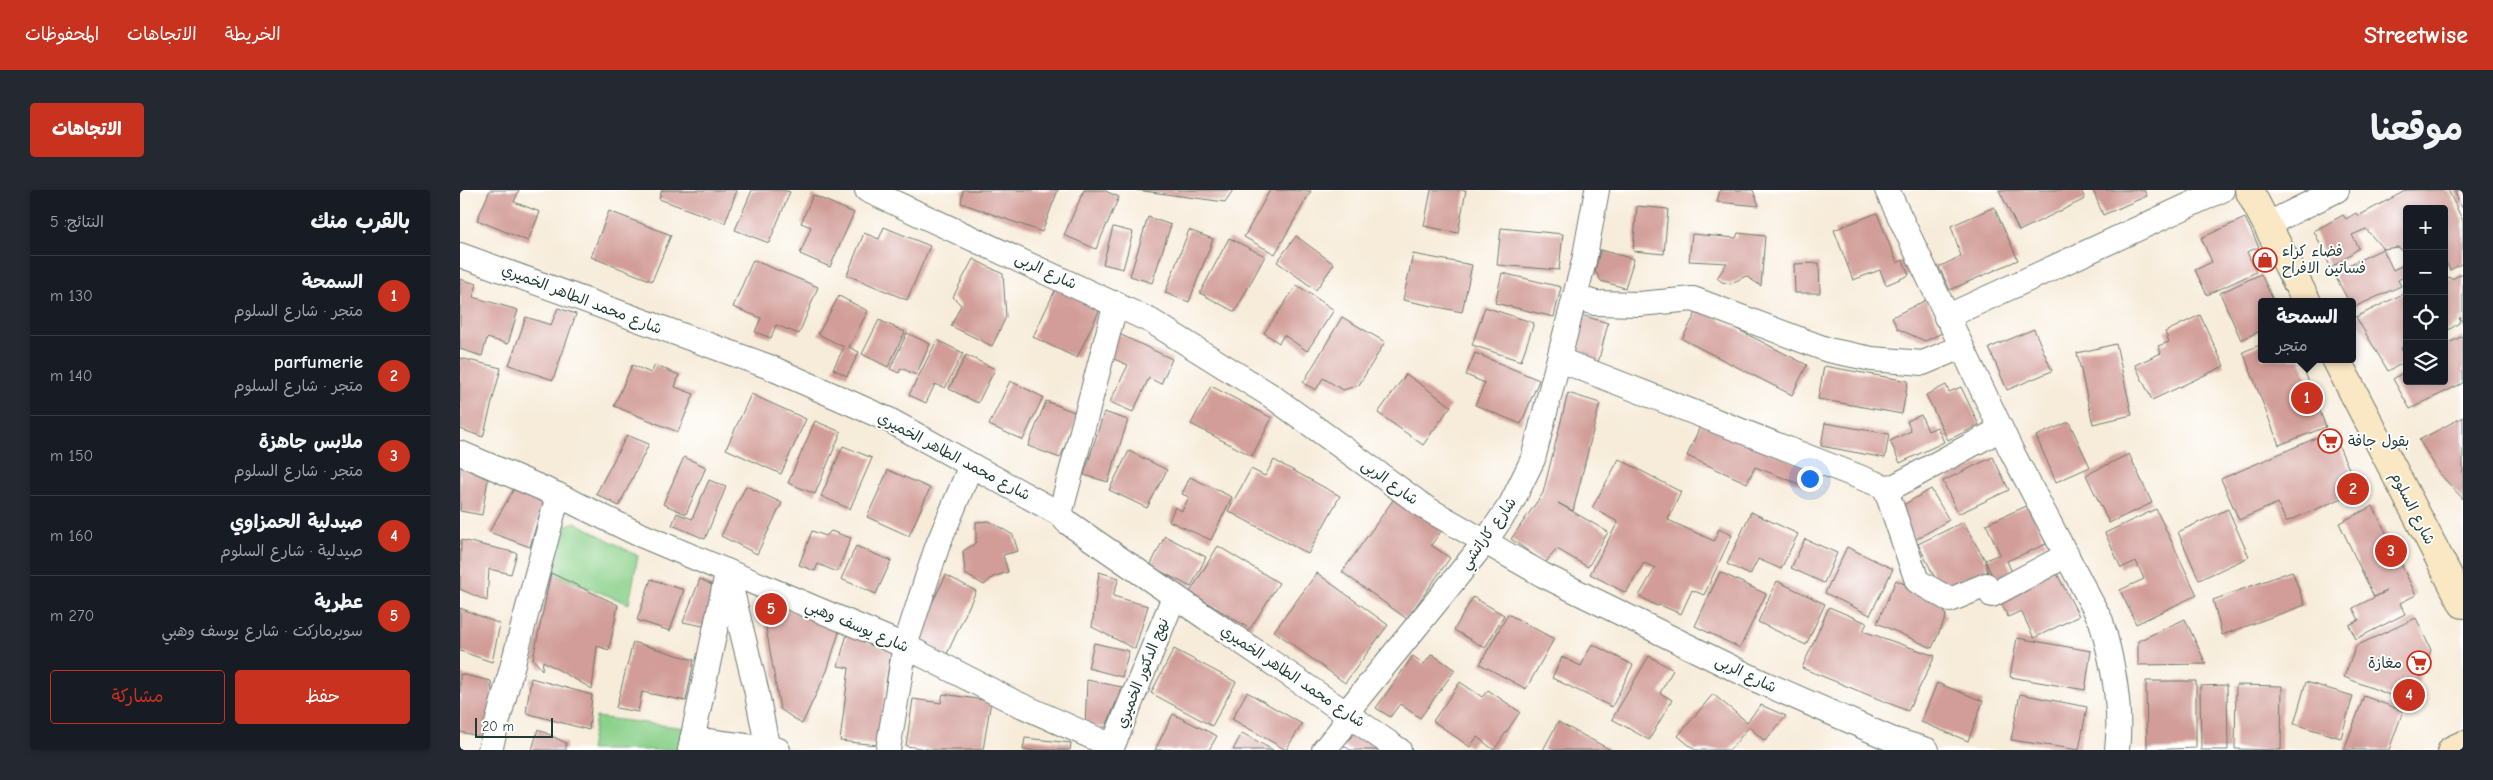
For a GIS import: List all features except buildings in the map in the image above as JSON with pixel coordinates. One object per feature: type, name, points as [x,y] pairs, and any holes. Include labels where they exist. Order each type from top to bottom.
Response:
[{"type":"street","name":"شارع الربى","points":[[867,190],[1116,303],[1151,321],[1270,395],[1426,508],[1543,575],[1759,682],[1890,739],[1927,750]]},
{"type":"street","name":"شارع كاراتشي","points":[[1324,750],[1342,728],[1346,713],[1484,542],[1511,504],[1533,459],[1576,298],[1597,190]]},
{"type":"street","points":[[1887,190],[2001,429],[2101,621],[2109,648],[2119,730],[2118,750]]},
{"type":"street","points":[[1946,317],[2222,190]]},
{"type":"street","points":[[2249,190],[2305,298]]},
{"type":"street","points":[[2268,224],[2337,190]]},
{"type":"street","name":"شارع محمد الطاهر الخميري","points":[[460,255],[767,366],[889,420],[1060,514],[1067,522],[1174,597],[1254,649],[1399,750]]},
{"type":"street","points":[[1576,298],[1595,303],[1639,304],[1692,299],[1828,350],[1872,359],[1923,363],[1961,347]]},
{"type":"street","points":[[1060,514],[1116,303]]},
{"type":"street","points":[[1560,360],[1885,487],[1895,486],[2001,429]]},
{"type":"street","name":"شارع السلوم","points":[[2338,363],[2463,604]]},
{"type":"street","name":"شارع يوسف وهبي","points":[[460,453],[636,533],[905,646],[1014,702],[1112,748]]},
{"type":"street","points":[[888,750],[905,646],[937,547],[971,465]]},
{"type":"street","points":[[1885,487],[1918,581],[1950,600],[1986,585],[1992,595],[2066,555]]},
{"type":"street","points":[[490,750],[558,496]]},
{"type":"street","points":[[727,571],[756,689],[771,750],[691,744],[727,571]]},
{"type":"street","name":"نهج الدكتور الخميري","points":[[1112,748],[1174,597]]},
{"type":"street","points":[[2452,750],[2463,745]]},
{"type":"green space","points":[[575,522],[638,556],[629,604],[551,573],[562,527]]},
{"type":"green space","points":[[596,717],[686,728],[683,750],[590,750]]},
{"type":"place","name":"فضاء كراء فساتين الافراح","points":[[2265,260]]},
{"type":"place","name":"السمحة","points":[[2307,398]]},
{"type":"place","name":"بقول جافة","points":[[2330,441]]},
{"type":"place","name":"parfumerie","points":[[2353,489]]},
{"type":"place","name":"ملابس جاهزة","points":[[2391,551]]},
{"type":"place","name":"عطرية","points":[[771,609]]},
{"type":"place","name":"مغازة","points":[[2419,663]]},
{"type":"place","name":"صيدلية الحمزاوي","points":[[2409,695]]}]
